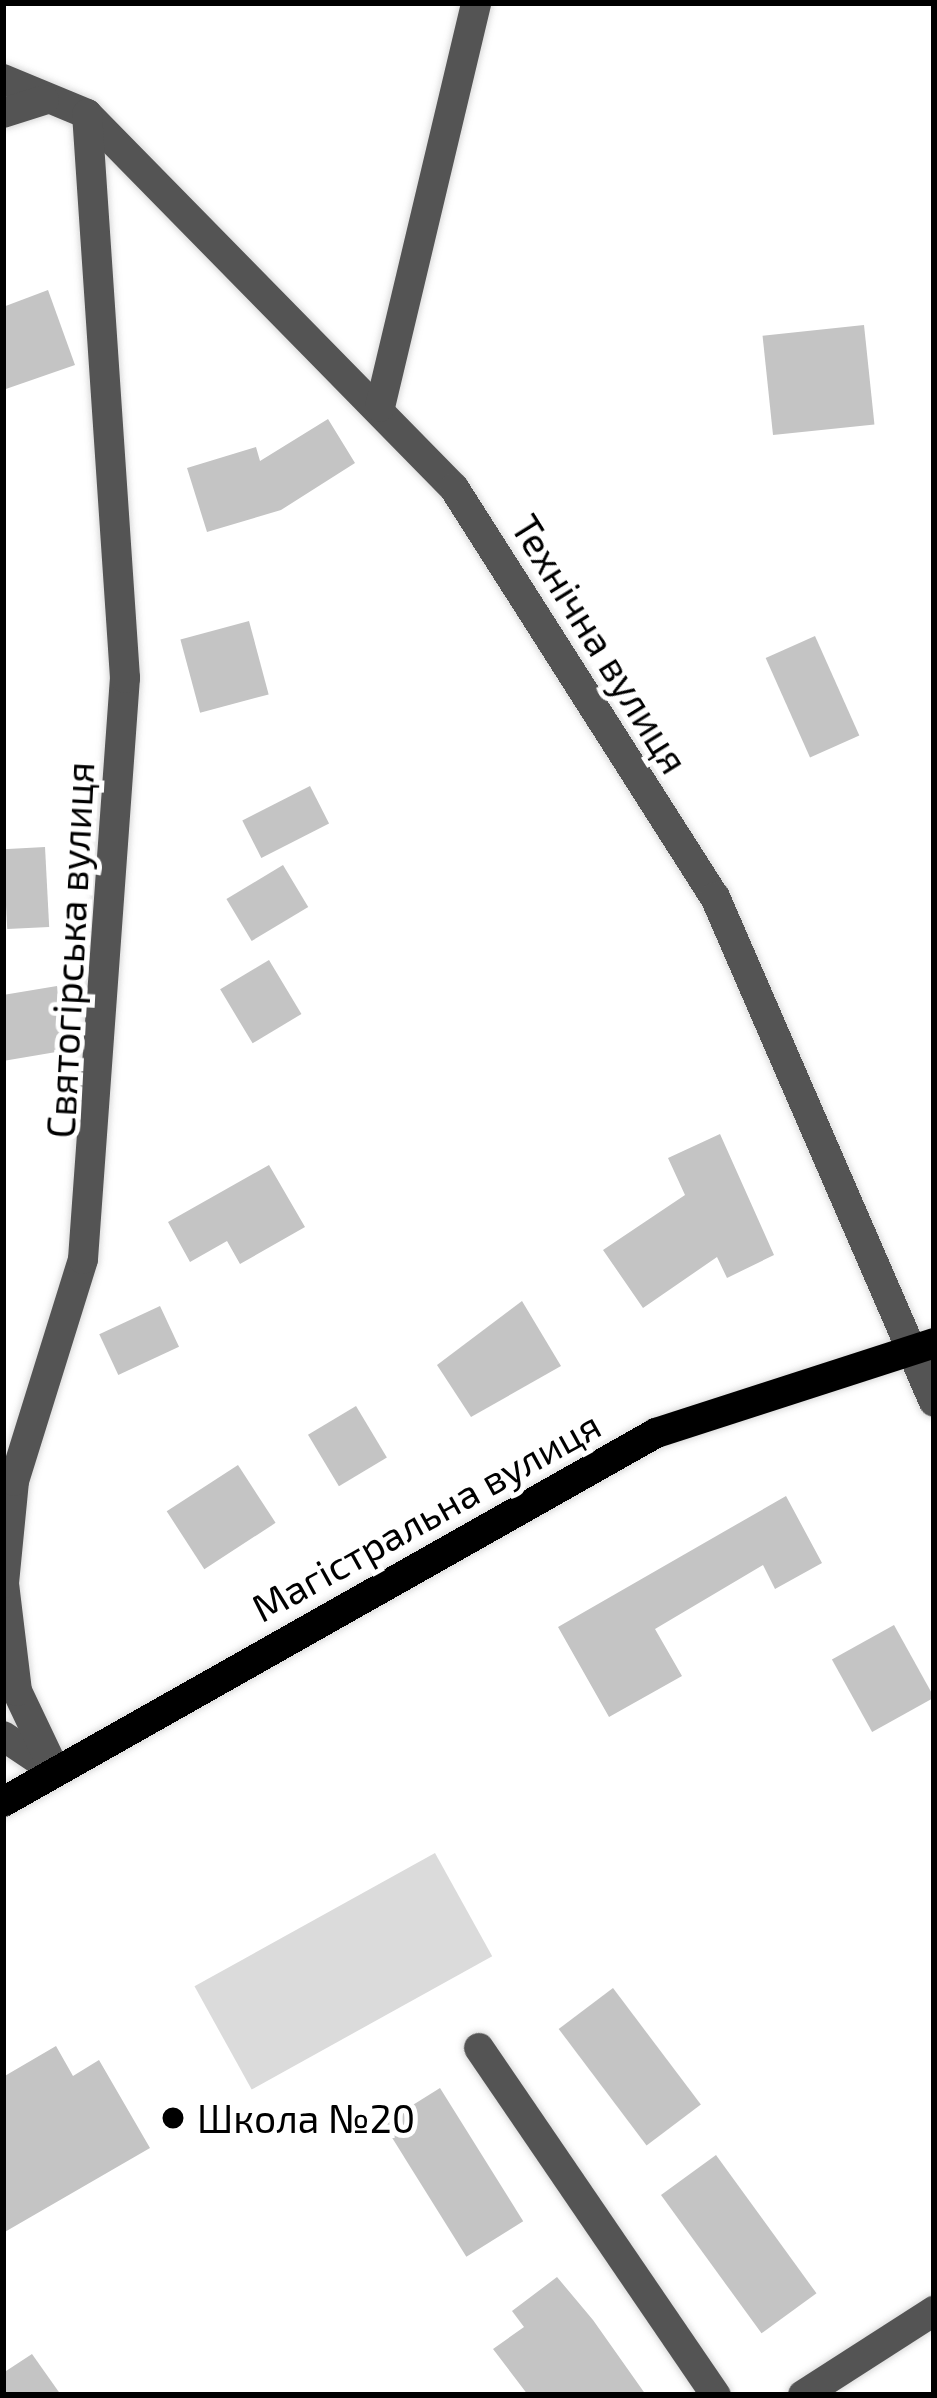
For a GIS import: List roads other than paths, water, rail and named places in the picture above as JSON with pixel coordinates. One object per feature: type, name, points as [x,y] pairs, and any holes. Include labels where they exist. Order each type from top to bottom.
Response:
[{"type":"main road","name":"Магістральна вулиця","points":[[3,1802],[656,1433],[922,1346]]},
{"type":"street","points":[[380,406],[476,3]]},
{"type":"street","name":"Технічна вулиця","points":[[3,79],[44,100],[87,114],[380,406],[454,488],[715,897],[922,1346],[934,1402]]},
{"type":"street","points":[[3,113],[44,100]]},
{"type":"street","name":"Святогірська вулиця","points":[[55,1771],[17,1690],[4,1583],[14,1480],[89,1217],[123,702],[87,114]]},
{"type":"street","points":[[3,1736],[55,1771]]},
{"type":"street","points":[[479,2048],[716,2395]]},
{"type":"street","points":[[803,2395],[934,2311]]},
{"type":"place","name":"Школа №20","points":[[173,2118]]}]
